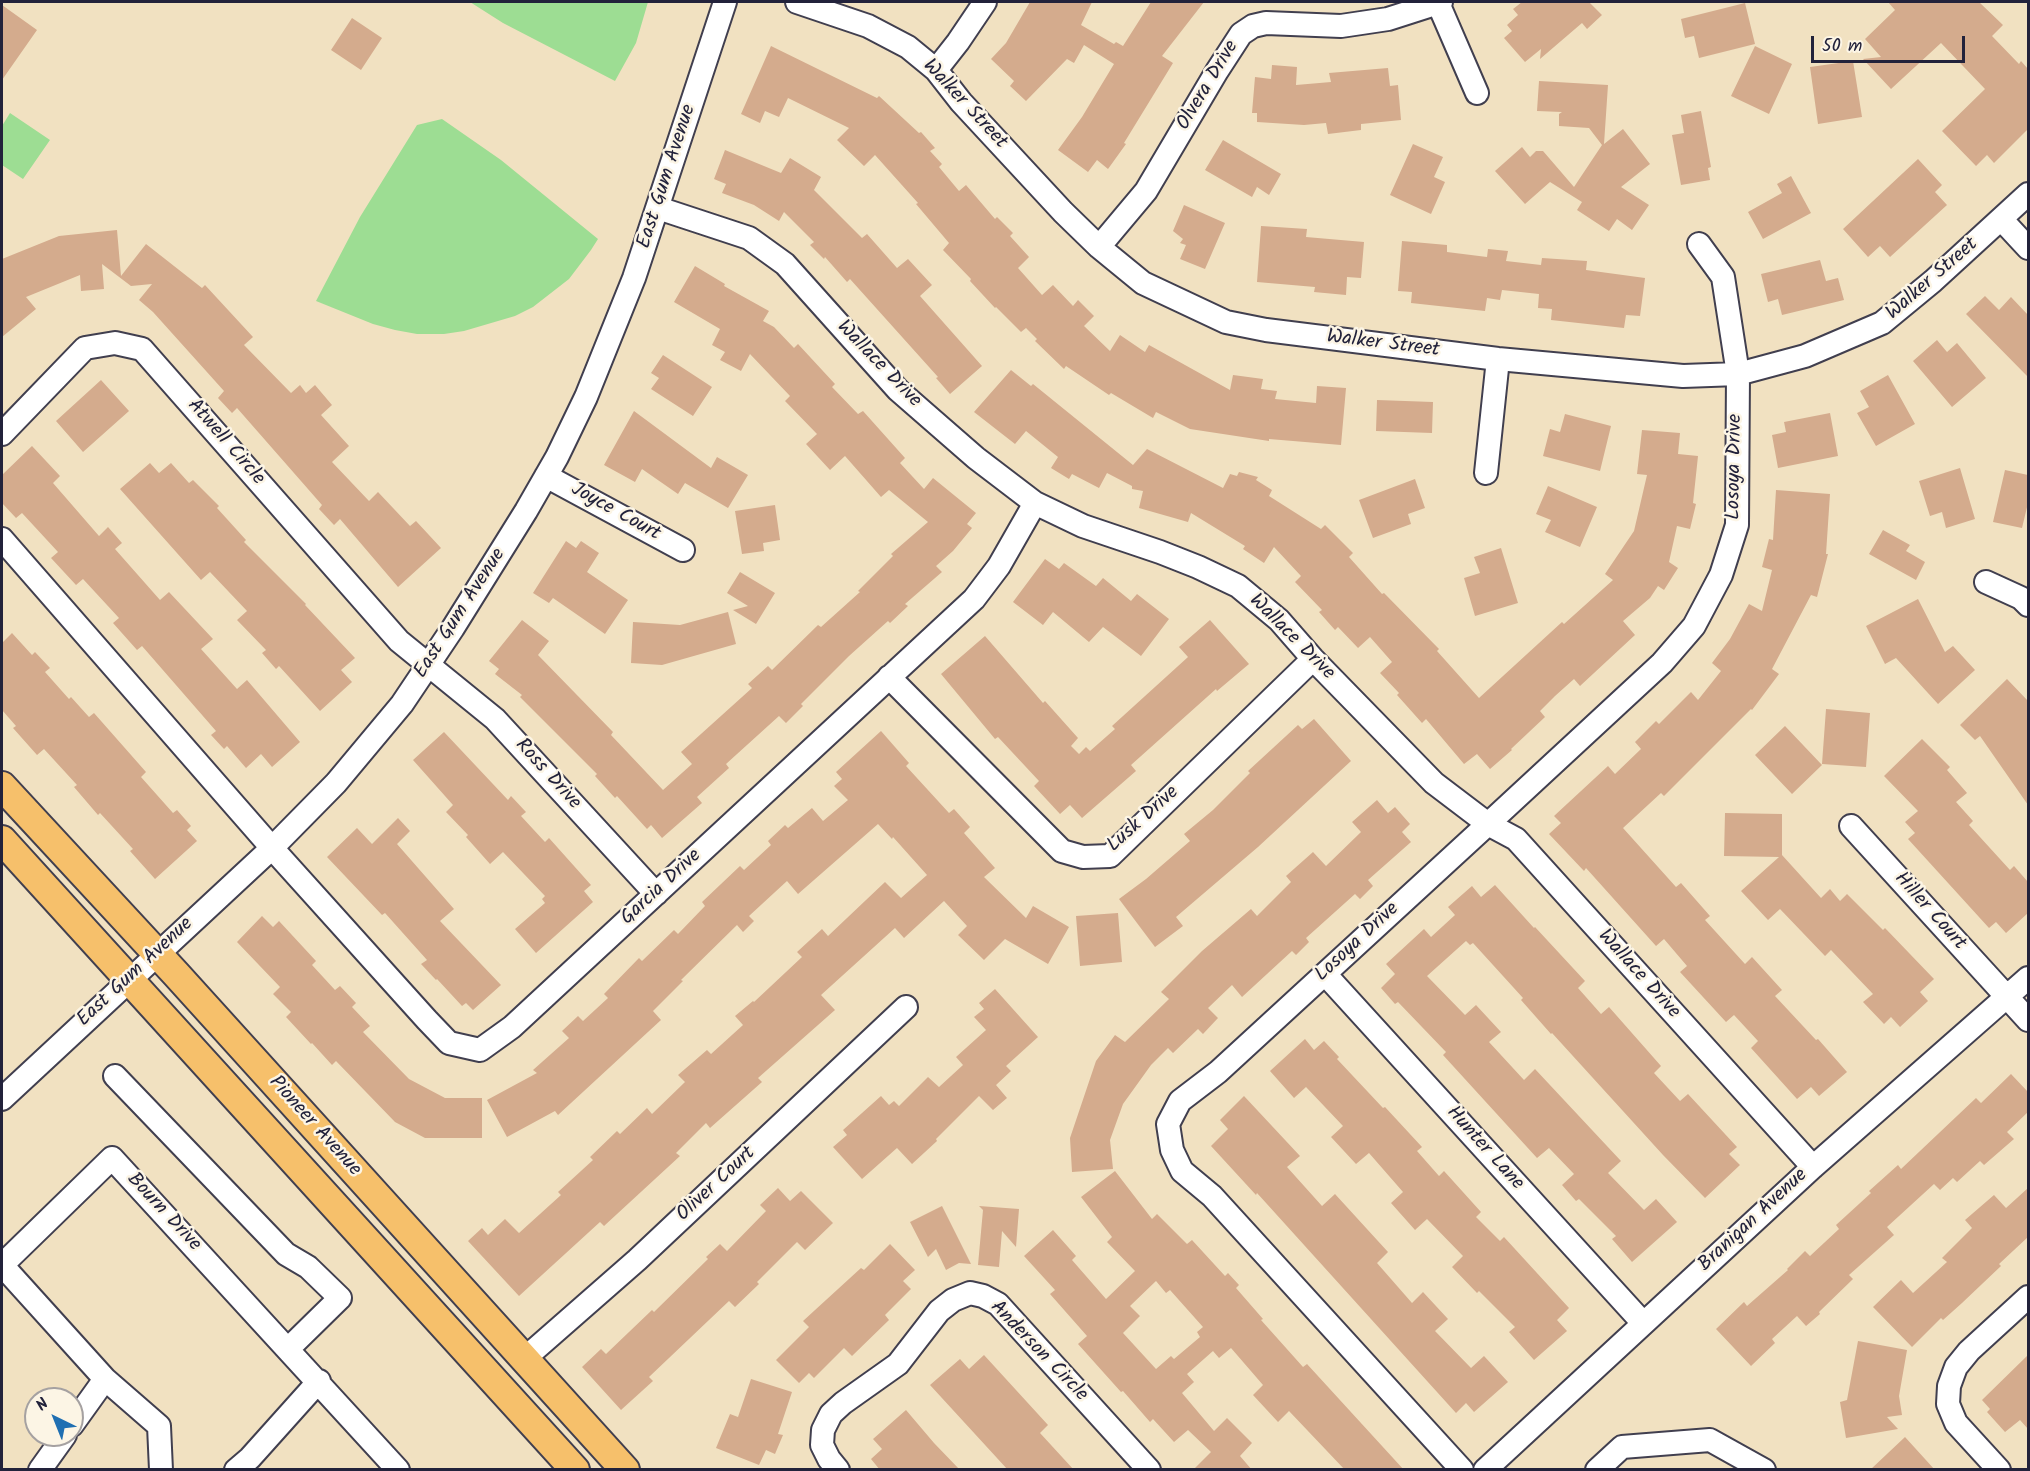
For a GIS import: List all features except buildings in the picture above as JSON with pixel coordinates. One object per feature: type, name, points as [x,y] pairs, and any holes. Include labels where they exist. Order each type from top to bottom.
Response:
[{"type":"main road","name":"Pioneer Avenue","points":[[2,786],[625,1470]]},
{"type":"main road","name":"Pioneer Avenue","points":[[2,840],[575,1470]]},
{"type":"street","name":"East Gum Avenue","points":[[2,1099],[272,848],[336,783],[402,704],[429,665],[520,521],[546,476],[586,397],[610,340],[658,208],[725,2]]},
{"type":"street","name":"Walker Street","points":[[797,2],[868,26],[908,47],[936,70],[961,102],[1063,212],[1099,247],[1143,283],[1226,322],[1266,330],[1498,360],[1683,376],[1738,374],[1805,356],[1882,323],[1933,282],[2028,194]]},
{"type":"street","points":[[936,70],[985,2]]},
{"type":"street","points":[[1439,2],[1477,93]]},
{"type":"street","name":"Olvera Drive","points":[[1099,247],[1146,191],[1241,34],[1253,26],[1266,22],[1341,26],[1388,19],[1439,2]]},
{"type":"street","name":"Wallace Drive","points":[[658,208],[749,238],[785,264],[898,390],[976,458],[1035,503],[1083,526],[1179,559],[1238,586],[1279,620],[1313,659],[1434,783],[1488,824],[1515,839],[1813,1167]]},
{"type":"street","points":[[2002,220],[2028,248]]},
{"type":"street","name":"Losoya Drive","points":[[1462,1470],[1212,1196],[1182,1171],[1172,1149],[1168,1124],[1180,1101],[1218,1071],[1488,824],[1662,663],[1694,626],[1721,575],[1737,525],[1738,374],[1723,276],[1699,244]]},
{"type":"street","name":"Atwell Circle","points":[[2,434],[85,348],[115,343],[142,348],[399,641],[429,665]]},
{"type":"street","points":[[1486,473],[1498,360]]},
{"type":"street","name":"Joyce Court","points":[[546,476],[683,550]]},
{"type":"street","name":"Garcia Drive","points":[[272,848],[449,1043],[480,1050],[512,1027],[974,599],[999,566],[1035,503]]},
{"type":"street","points":[[2,539],[272,848]]},
{"type":"street","points":[[1986,582],[2021,598],[2028,605]]},
{"type":"street","name":"Lusk Drive","points":[[889,677],[1062,851],[1083,857],[1110,856],[1313,659]]},
{"type":"street","name":"Ross Drive","points":[[429,665],[495,719],[656,894]]},
{"type":"street","name":"Hiller Court","points":[[1851,826],[2028,1020]]},
{"type":"street","name":"Hunter Lane","points":[[1325,974],[1643,1323]]},
{"type":"street","name":"Branigan Avenue","points":[[1485,1470],[1813,1167],[2028,978]]},
{"type":"street","name":"Oliver Court","points":[[524,1359],[637,1260],[906,1007]]},
{"type":"street","points":[[115,1076],[286,1254],[308,1267],[340,1299],[288,1349]]},
{"type":"street","name":"Bourn Drive","points":[[161,1470],[159,1426],[105,1379],[2,1265],[112,1158],[398,1470]]},
{"type":"street","name":"Anderson Circle","points":[[838,1470],[822,1445],[823,1430],[831,1414],[898,1364],[939,1311],[953,1300],[970,1293],[983,1296],[998,1304],[1149,1470]]},
{"type":"street","points":[[1999,1470],[1956,1423],[1948,1404],[1949,1386],[1956,1367],[1969,1351],[2028,1297]]},
{"type":"street","points":[[84,1408],[105,1379]]},
{"type":"street","points":[[236,1470],[250,1458],[319,1382]]},
{"type":"street","points":[[1598,1470],[1622,1447],[1710,1440],[1764,1470]]},
{"type":"street","points":[[40,1470],[56,1447]]},
{"type":"green space","points":[[470,2],[648,2],[636,43],[615,81],[503,23]]},
{"type":"green space","points":[[10,113],[50,140],[23,179],[2,165],[2,126]]},
{"type":"green space","points":[[442,119],[501,160],[598,239],[591,250],[569,279],[533,307],[515,316],[464,331],[417,334],[395,330],[373,324],[316,301],[360,217],[417,125]]}]
